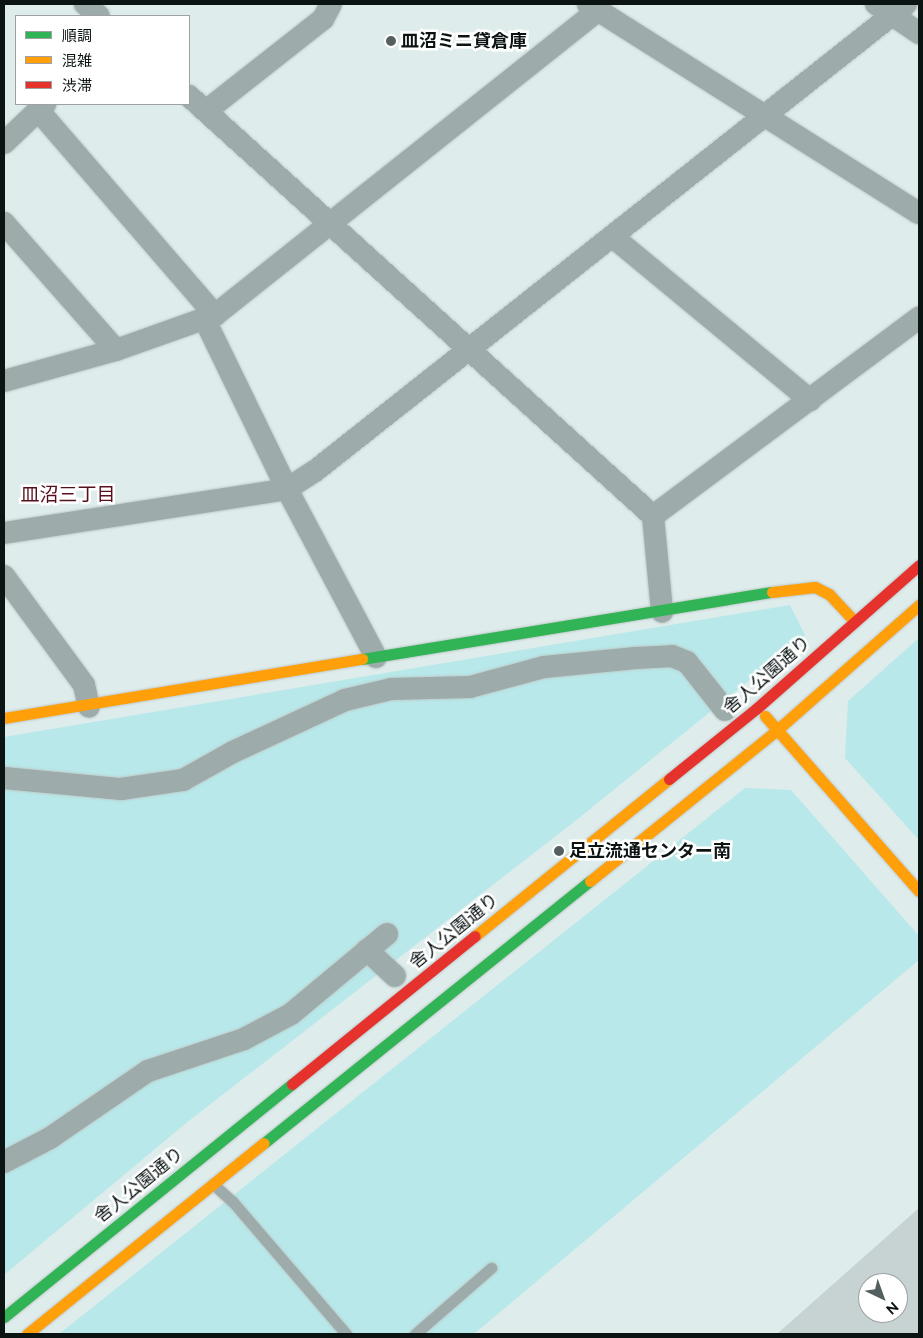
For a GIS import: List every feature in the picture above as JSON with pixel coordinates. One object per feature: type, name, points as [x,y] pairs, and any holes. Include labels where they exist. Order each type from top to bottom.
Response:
[{"type":"street","points":[[85,4],[98,15]]},
{"type":"street","points":[[206,111],[323,18],[331,4]]},
{"type":"street","points":[[4,381],[116,350],[210,317],[330,225],[593,7],[764,118],[919,213]]},
{"type":"street","points":[[4,533],[287,489],[764,118],[892,7],[919,33]]},
{"type":"street","points":[[190,97],[653,516],[662,612]]},
{"type":"street","points":[[4,143],[41,107],[210,317],[287,489],[378,674]]},
{"type":"street","points":[[4,223],[116,350]]},
{"type":"street","points":[[613,237],[810,400]]},
{"type":"street","points":[[653,516],[919,318]]},
{"type":"street","name":"舎人公園通り","points":[[4,1317],[757,708],[919,565]]},
{"type":"street","points":[[4,576],[84,685],[89,706]]},
{"type":"street","points":[[4,718],[89,706],[378,674],[662,612],[815,587],[829,594],[855,622]]},
{"type":"street","points":[[27,1334],[777,730],[919,605]]},
{"type":"street","points":[[4,778],[121,789],[183,780],[233,752],[345,700],[378,674],[470,688],[544,667],[672,656],[687,662],[724,710]]},
{"type":"street","points":[[757,708],[919,891]]},
{"type":"street","points":[[4,1162],[50,1138],[148,1071],[244,1039],[291,1014],[387,934]]},
{"type":"street","points":[[368,950],[394,976]]},
{"type":"lane","points":[[212,1184],[233,1202],[346,1334]]},
{"type":"lane","points":[[415,1334],[491,1268]]},
{"type":"shaded area","points":[[790,605],[805,635],[579,818],[185,1124],[4,1275],[4,737]]},
{"type":"shaded area","points":[[919,638],[919,840],[845,758],[848,701]]},
{"type":"shaded area","points":[[745,788],[791,790],[919,936],[919,960],[474,1334],[59,1334]]},
{"type":"building","points":[[919,1208],[919,1334],[777,1334]]},
{"type":"traffic: fast","points":[[362,659],[772,592]]},
{"type":"traffic: fast","points":[[264,1143],[590,881]]},
{"type":"traffic: fast","points":[[4,1317],[292,1084]]},
{"type":"traffic: slow","points":[[772,592],[815,587],[829,594],[855,622]]},
{"type":"traffic: slow","points":[[590,881],[777,730],[919,605]]},
{"type":"traffic: slow","points":[[4,718],[362,659]]},
{"type":"traffic: slow","points":[[765,716],[919,891]]},
{"type":"traffic: slow","points":[[475,936],[669,779]]},
{"type":"traffic: slow","points":[[27,1334],[264,1143]]},
{"type":"traffic: jam","points":[[669,779],[757,708],[919,565]]},
{"type":"traffic: jam","points":[[292,1084],[475,936]]},
{"type":"place","name":"皿沼ミニ貸倉庫","points":[[391,41]]},
{"type":"place","name":"足立流通センター南","points":[[559,851]]},
{"type":"district","name":"皿沼三丁目","points":[[68,495]]}]
